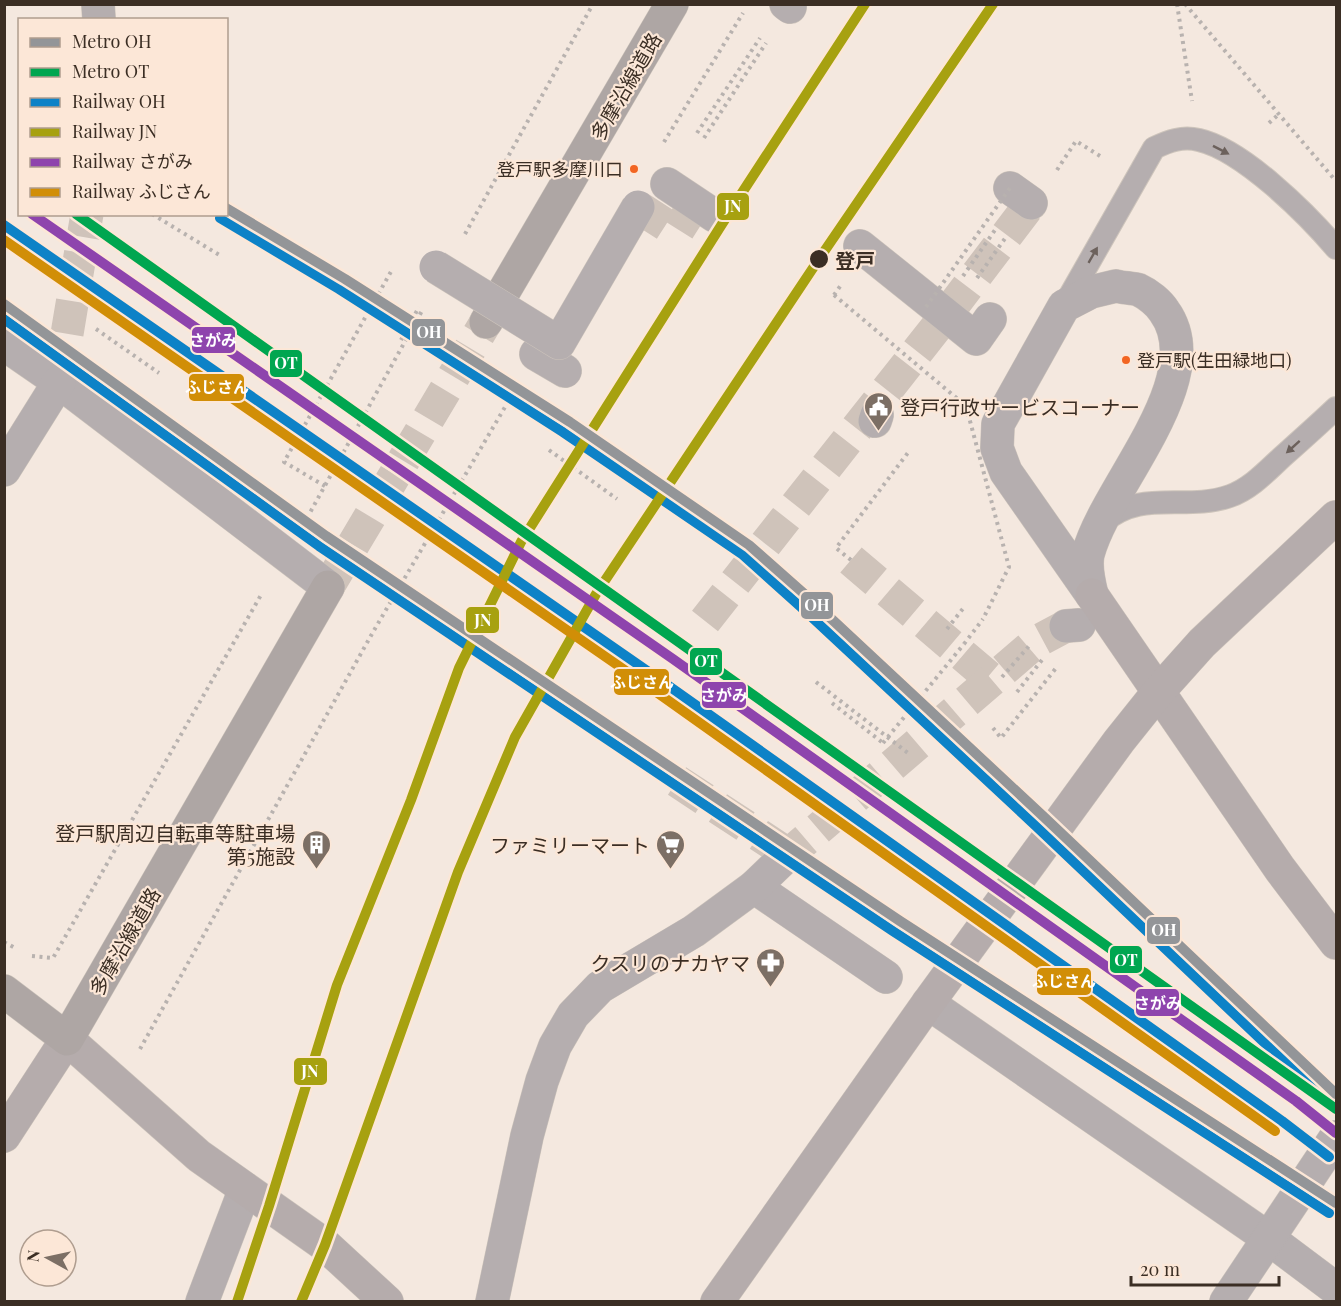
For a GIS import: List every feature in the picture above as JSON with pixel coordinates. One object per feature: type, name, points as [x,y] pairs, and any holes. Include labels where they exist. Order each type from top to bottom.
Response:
[{"type":"main road","name":"多摩沿線道路","points":[[486,322],[672,4]]},
{"type":"main road","name":"多摩沿線道路","points":[[67,1039],[328,586]]},
{"type":"main road","points":[[4,991],[67,1039]]},
{"type":"street","points":[[667,184],[715,216]]},
{"type":"street","points":[[436,267],[559,343],[638,207]]},
{"type":"street","points":[[860,246],[976,339],[990,319]]},
{"type":"street","points":[[1092,595],[1088,556],[1101,524],[1164,406],[1174,378],[1178,346],[1173,323],[1160,305],[1139,290],[1116,286],[1091,292],[1064,306],[998,424],[997,448],[1006,472],[1273,859],[1336,943]]},
{"type":"street","points":[[4,344],[59,382],[328,586]]},
{"type":"street","points":[[536,354],[565,372]]},
{"type":"street","points":[[4,470],[59,382]]},
{"type":"street","points":[[717,1302],[928,1003],[1112,750],[1159,691],[1202,643],[1336,517]]},
{"type":"street","points":[[492,1302],[527,1136],[542,1081],[555,1046],[573,1015],[600,987],[694,931],[754,887],[781,861]]},
{"type":"street","points":[[754,887],[886,977]]},
{"type":"street","points":[[928,1003],[1268,1238],[1336,1289]]},
{"type":"street","points":[[4,1136],[67,1039],[199,1156],[325,1245],[387,1302]]},
{"type":"street","points":[[1226,1302],[1336,1137]]},
{"type":"street","points":[[202,1302],[245,1189]]},
{"type":"lane","points":[[1064,306],[1154,148],[1173,139],[1198,139],[1246,164],[1312,219],[1336,248]]},
{"type":"lane","points":[[1101,524],[1114,513],[1135,504],[1203,501],[1229,496],[1251,485],[1336,408]]},
{"type":"path","points":[[658,151],[748,4]]},
{"type":"path","points":[[1178,4],[1192,102]]},
{"type":"path","points":[[1185,4],[1335,180]]},
{"type":"path","points":[[704,138],[788,5]]},
{"type":"path","points":[[697,133],[762,34]]},
{"type":"path","points":[[1269,123],[1279,114]]},
{"type":"path","points":[[1054,175],[1076,141],[1100,156]]},
{"type":"path","points":[[936,309],[1020,195]]},
{"type":"path","points":[[936,309],[1020,195]]},
{"type":"path","points":[[936,309],[1020,195]]},
{"type":"path","points":[[155,216],[221,256]]},
{"type":"path","points":[[325,486],[284,462],[397,261]]},
{"type":"path","points":[[832,703],[883,743],[983,619],[1009,567],[966,405],[834,295]]},
{"type":"path","points":[[96,330],[159,373]]},
{"type":"path","points":[[139,1050],[373,632],[536,354]]},
{"type":"path","points":[[549,450],[617,499]]},
{"type":"path","points":[[851,560],[836,549],[910,450]]},
{"type":"path","points":[[31,956],[53,958],[261,595]]},
{"type":"path","points":[[947,629],[965,606]]},
{"type":"path","points":[[1002,677],[1029,646]]},
{"type":"path","points":[[1017,692],[1044,657]]},
{"type":"path","points":[[993,728],[1001,738],[1061,662]]},
{"type":"path","points":[[816,682],[908,753]]},
{"type":"path","points":[[4,942],[22,952]]},
{"type":"tunnel","points":[[638,207],[677,232],[696,202]]},
{"type":"tunnel","points":[[705,621],[946,315],[1031,203]]},
{"type":"tunnel","points":[[59,382],[87,216]]},
{"type":"tunnel","points":[[328,587],[486,322]]},
{"type":"tunnel","points":[[851,560],[992,680]]},
{"type":"tunnel","points":[[781,861],[1036,642],[1066,626]]},
{"type":"tunnel","points":[[677,781],[788,854]]},
{"type":"metro line","name":"OH","points":[[228,209],[345,279],[570,422],[749,545],[1044,817],[1336,1094]]},
{"type":"metro line","name":"OT","points":[[79,216],[1336,1109]]},
{"type":"metro line","name":"OH","points":[[4,304],[326,536],[900,921],[1336,1203]]},
{"type":"rail line","name":"JN","points":[[237,1302],[337,985],[411,800],[459,668],[521,542],[736,202],[865,4]]},
{"type":"rail line","name":"JN","points":[[301,1302],[325,1245],[458,872],[515,737],[596,594],[819,259],[993,4]]},
{"type":"rail line","name":"さがみ","points":[[35,216],[673,659],[1296,1101],[1336,1133]]},
{"type":"rail line","name":"OH","points":[[220,218],[339,289],[563,432],[742,554],[1036,826],[1328,1103]]},
{"type":"rail line","name":"OH","points":[[4,225],[659,679],[1282,1121],[1329,1157]]},
{"type":"rail line","name":"ふじさん","points":[[4,240],[652,689],[1275,1131]]},
{"type":"rail line","name":"OH","points":[[4,319],[319,546],[893,931],[1329,1213]]},
{"type":"place","name":"登戸駅多摩川口","points":[[634,169]]},
{"type":"place","name":"登戸","points":[[819,259]]},
{"type":"place","name":"登戸駅(生田緑地口)","points":[[1126,360]]},
{"type":"place","name":"登戸行政サービスコーナー","points":[[879,432]]},
{"type":"place","name":"登戸駅周辺自転車等駐車場 第5施設","points":[[316,870]]},
{"type":"place","name":"ファミリーマート","points":[[671,870]]},
{"type":"place","name":"クスリのナカヤマ","points":[[771,988]]}]
